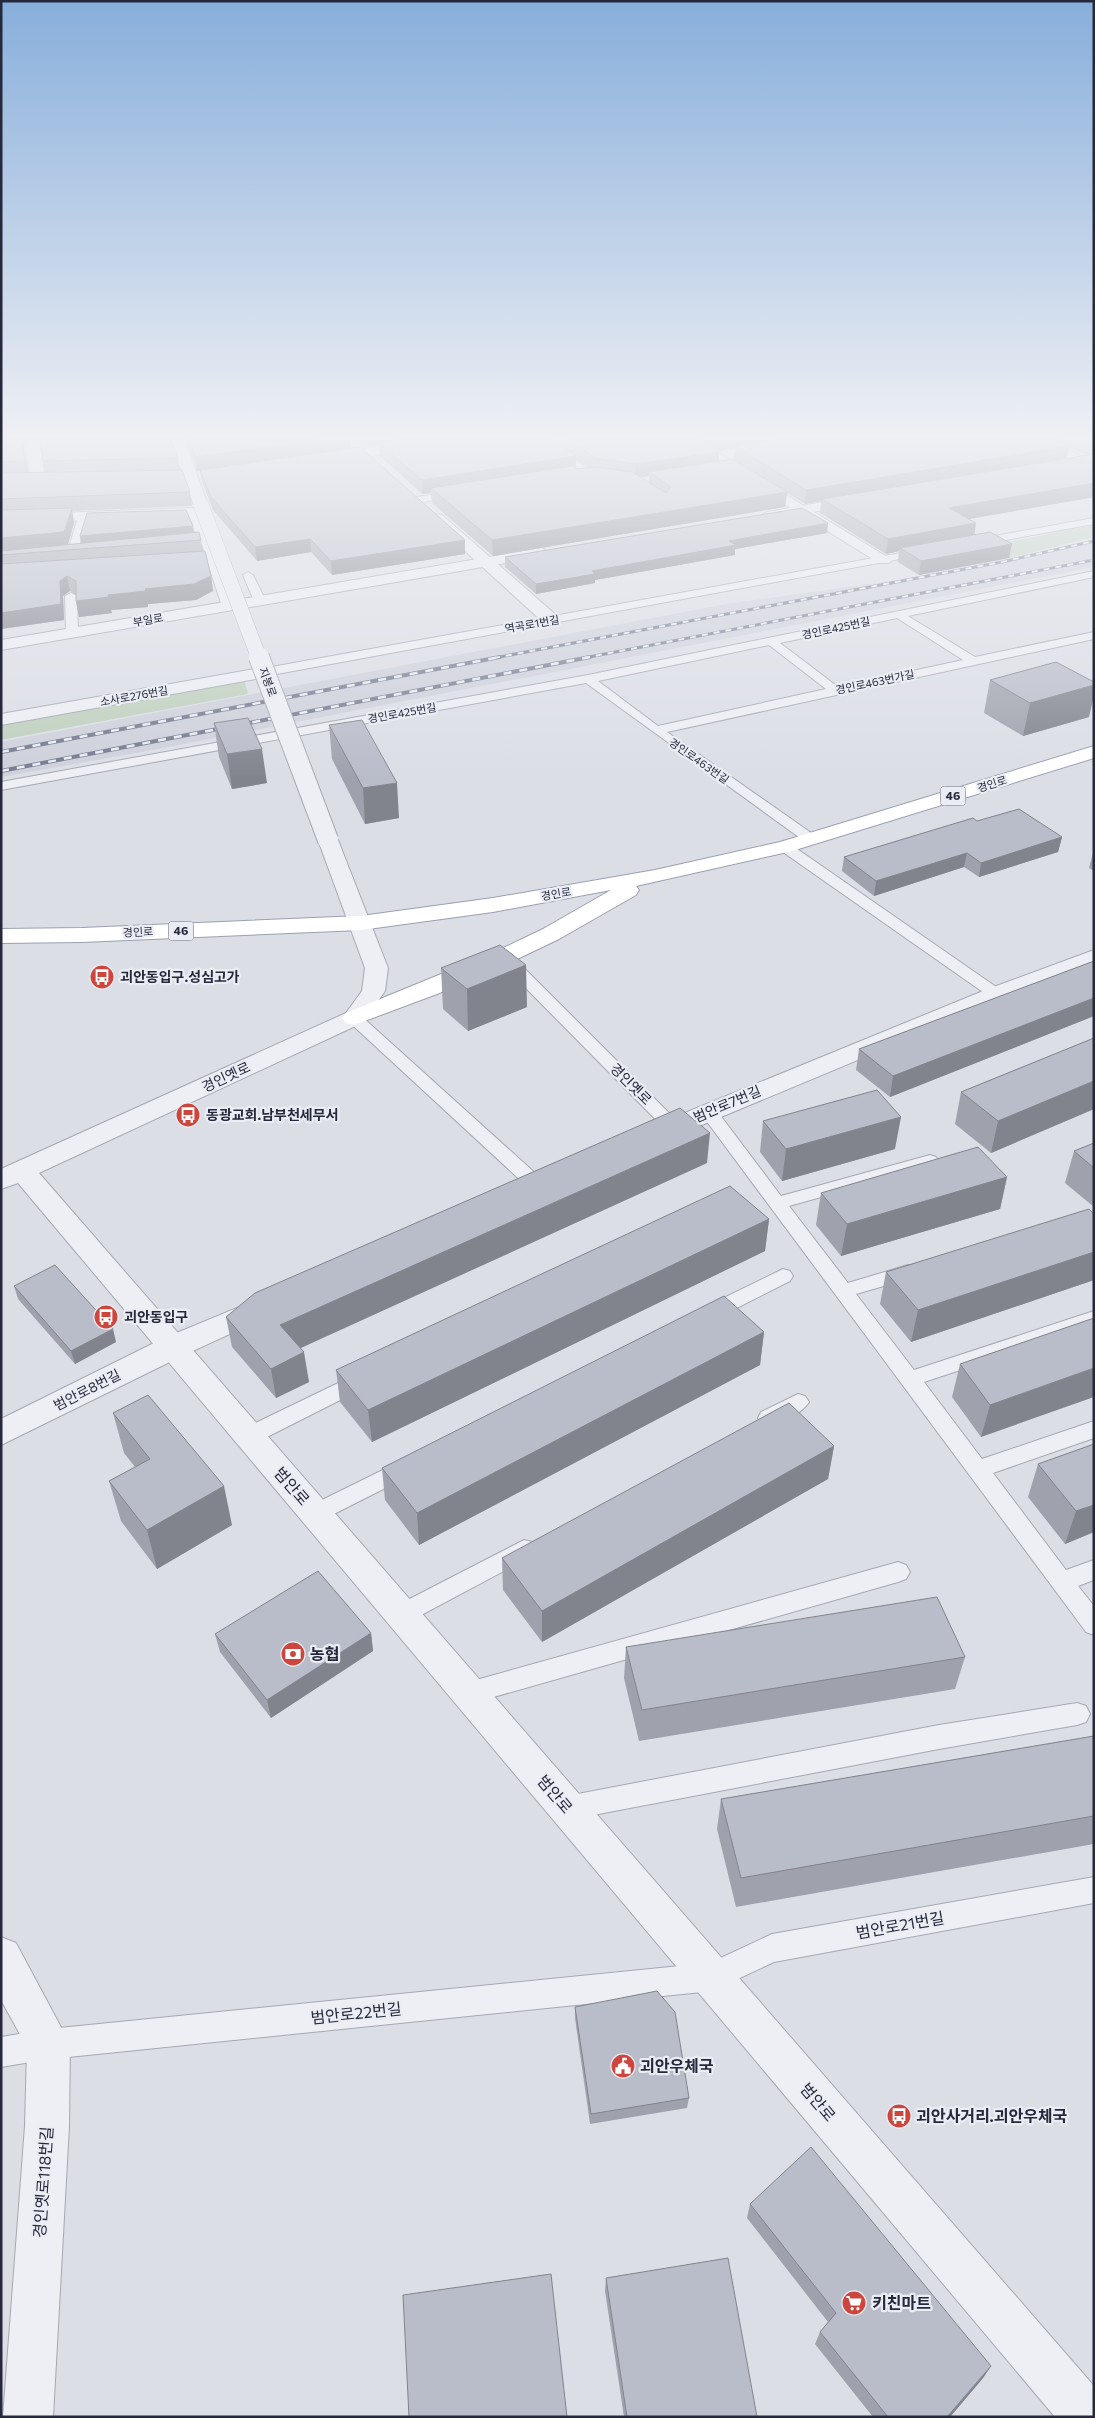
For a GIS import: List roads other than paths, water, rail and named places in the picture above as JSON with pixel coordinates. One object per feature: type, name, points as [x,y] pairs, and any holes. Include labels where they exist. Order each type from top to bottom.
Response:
[{"type":"main road","name":"경인로","points":[[1,936],[82,935],[361,923],[493,905],[655,876],[786,847],[1094,752]]},
{"type":"main road","points":[[354,1018],[504,957],[554,932],[597,906],[655,876]]},
{"type":"street","points":[[54,555],[83,553]]},
{"type":"street","name":"지봉로","points":[[216,553],[361,923]]},
{"type":"street","points":[[476,553],[551,620]]},
{"type":"street","name":"부일로","points":[[1,645],[542,553]]},
{"type":"street","points":[[872,553],[884,560]]},
{"type":"street","name":"소사로276번길","points":[[1,720],[266,672]]},
{"type":"street","name":"경인옛로","points":[[12,1175],[354,1018],[375,992],[379,975],[361,923]]},
{"type":"street","name":"범안로7번길","points":[[637,1142],[708,1111],[996,994],[1094,957]]},
{"type":"street","name":"범안로","points":[[12,1175],[174,1347],[1088,2417]]},
{"type":"street","points":[[511,1198],[547,1182]]},
{"type":"street","points":[[174,1347],[283,1298]]},
{"type":"street","name":"범안로8번길","points":[[1,1433],[174,1347]]},
{"type":"street","points":[[1,1958],[49,2044]]},
{"type":"street","name":"경인옛로118번길","points":[[28,2417],[47,2126],[49,2044]]},
{"type":"lane","points":[[211,553],[228,606]]},
{"type":"lane","name":"역곡로1번길","points":[[266,672],[921,553]]},
{"type":"lane","points":[[175,563],[214,560]]},
{"type":"lane","name":"경인로425번길","points":[[1,786],[588,679],[1094,574]]},
{"type":"lane","points":[[248,575],[260,601]]},
{"type":"lane","points":[[71,596],[72,633]]},
{"type":"lane","points":[[899,615],[974,662]]},
{"type":"lane","name":"경인로463번가길","points":[[656,730],[1094,635]]},
{"type":"lane","name":"경인로425번길","points":[[772,642],[835,690]]},
{"type":"lane","name":"경인로463번길","points":[[588,679],[656,730],[812,840]]},
{"type":"lane","points":[[786,847],[996,994]]},
{"type":"lane","name":"경인옛로","points":[[504,957],[673,1127]]},
{"type":"lane","points":[[354,1018],[547,1182]]},
{"type":"lane","points":[[708,1111],[1094,1625]]},
{"type":"lane","points":[[777,1203],[930,1161]]},
{"type":"lane","points":[[843,1291],[927,1267]]},
{"type":"lane","points":[[694,1321],[783,1276]]},
{"type":"lane","points":[[910,1380],[1094,1318]]},
{"type":"lane","points":[[249,1436],[374,1374]]},
{"type":"lane","points":[[747,1429],[798,1402]]},
{"type":"lane","points":[[978,1470],[1094,1429]]},
{"type":"lane","points":[[316,1513],[420,1460]]},
{"type":"lane","points":[[402,1614],[540,1540]]},
{"type":"lane","points":[[1062,1582],[1094,1570]]},
{"type":"lane","points":[[470,1693],[898,1572]]},
{"type":"lane","points":[[567,1808],[939,1737],[1077,1714]]},
{"type":"lane","name":"범안로21번길","points":[[712,1977],[772,1948],[1094,1890]]},
{"type":"lane","name":"범안로22번길","points":[[1,2052],[49,2044],[712,1977]]},
{"type":"railway","points":[[494,658],[1042,553]]},
{"type":"railway","points":[[584,658],[1094,560]]},
{"type":"railway","points":[[1,752],[500,657]]},
{"type":"railway","points":[[1,771],[590,657]]},
{"type":"place","name":"괴안동입구.성심고가","points":[[102,977]]},
{"type":"place","name":"동광교회.남부천세무서","points":[[188,1115]]},
{"type":"place","name":"괴안동입구","points":[[106,1317]]},
{"type":"place","name":"농협","points":[[293,1654]]},
{"type":"place","name":"괴안우체국","points":[[623,2066]]},
{"type":"place","name":"괴안사거리.괴안우체국","points":[[899,2116]]},
{"type":"place","name":"키친마트","points":[[854,2303]]}]
